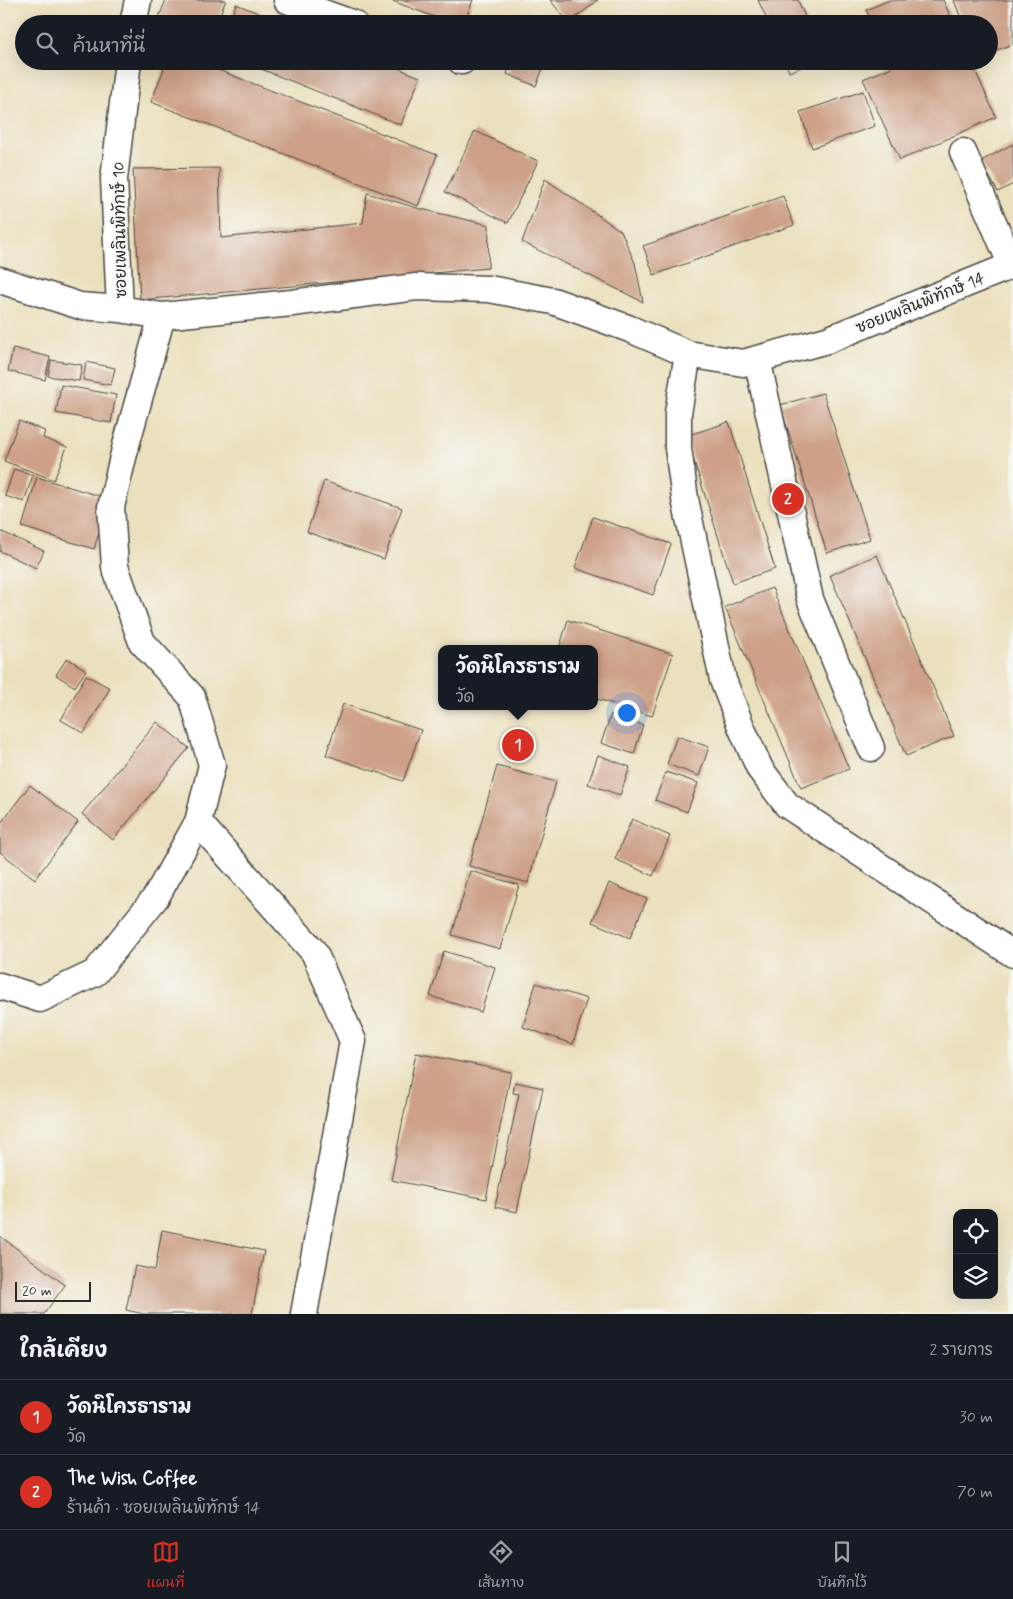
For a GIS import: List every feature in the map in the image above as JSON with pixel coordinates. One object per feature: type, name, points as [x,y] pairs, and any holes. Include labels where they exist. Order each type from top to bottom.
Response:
[{"type":"street","points":[[135,15],[138,0]]},
{"type":"street","points":[[287,0],[329,15]]},
{"type":"street","name":"ซอยเพลินพิทักษ์ 10","points":[[120,309],[114,179],[127,70]]},
{"type":"street","points":[[963,152],[1012,266]]},
{"type":"street","name":"ซอยเพลินพิทักษ์ 14","points":[[0,280],[80,306],[120,309],[162,316],[292,303],[416,287],[490,289],[553,301],[630,329],[688,354],[743,363],[827,340],[1012,266]]},
{"type":"street","points":[[0,986],[40,999],[95,973],[156,897],[198,822],[212,765],[192,697],[142,642],[115,567],[111,507],[126,445],[162,316]]},
{"type":"street","points":[[688,354],[678,413],[678,448],[684,499],[723,680],[760,769],[787,805],[1013,954]]},
{"type":"street","points":[[757,359],[810,599],[871,748]]},
{"type":"street","points":[[198,822],[314,952],[353,1041],[304,1314]]},
{"type":"building","points":[[166,0],[226,0],[220,15],[160,15]]},
{"type":"building","points":[[390,0],[473,0],[467,15],[429,15]]},
{"type":"building","points":[[550,0],[598,0],[579,15],[562,15]]},
{"type":"building","points":[[758,0],[798,0],[804,15],[765,15]]},
{"type":"building","points":[[890,0],[943,0],[950,15],[868,15],[866,10]]},
{"type":"building","points":[[954,0],[1013,0],[1013,44],[998,50],[998,15],[960,15]]},
{"type":"building","points":[[236,4],[264,15],[232,15]]},
{"type":"building","points":[[163,70],[218,70],[437,155],[418,206],[151,102]]},
{"type":"building","points":[[264,70],[402,70],[420,77],[401,125]]},
{"type":"building","points":[[509,70],[542,70],[536,86],[507,74]]},
{"type":"building","points":[[885,70],[975,70],[996,117],[900,160],[863,79]]},
{"type":"building","points":[[863,91],[875,126],[812,148],[800,112]]},
{"type":"building","points":[[475,131],[538,161],[508,223],[445,192]]},
{"type":"building","points":[[1013,144],[1013,184],[998,192],[981,161]]},
{"type":"building","points":[[219,168],[221,238],[363,223],[367,193],[417,208],[489,225],[488,268],[140,300],[133,169]]},
{"type":"building","points":[[545,179],[621,231],[635,263],[643,302],[522,242]]},
{"type":"building","points":[[783,196],[794,225],[654,275],[643,246]]},
{"type":"building","points":[[13,348],[50,357],[45,380],[8,371]]},
{"type":"building","points":[[51,360],[82,365],[79,381],[48,376]]},
{"type":"building","points":[[86,362],[115,368],[111,385],[83,380]]},
{"type":"building","points":[[61,385],[116,395],[111,423],[56,413]]},
{"type":"building","points":[[823,393],[870,539],[827,553],[780,405]]},
{"type":"building","points":[[19,421],[45,431],[43,438],[67,447],[54,480],[4,461]]},
{"type":"building","points":[[729,422],[775,569],[733,583],[686,436]]},
{"type":"building","points":[[14,469],[33,475],[24,502],[5,496]]},
{"type":"building","points":[[37,477],[109,499],[94,549],[22,527]]},
{"type":"building","points":[[324,481],[402,508],[384,559],[307,532]]},
{"type":"building","points":[[593,517],[671,544],[653,595],[575,568]]},
{"type":"building","points":[[0,531],[44,551],[36,568],[0,551]]},
{"type":"building","points":[[877,555],[954,736],[906,756],[830,575]]},
{"type":"building","points":[[772,588],[849,769],[801,788],[725,607]]},
{"type":"building","points":[[568,620],[673,654],[652,716],[598,699],[598,645],[560,645]]},
{"type":"building","points":[[67,658],[86,670],[75,687],[56,675]]},
{"type":"building","points":[[86,675],[110,688],[84,733],[61,720]]},
{"type":"building","points":[[343,704],[421,730],[403,781],[326,755]]},
{"type":"building","points":[[611,714],[643,725],[634,754],[601,743]]},
{"type":"building","points":[[157,722],[189,748],[113,840],[82,814]]},
{"type":"building","points":[[677,736],[709,747],[699,776],[667,764]]},
{"type":"building","points":[[598,755],[630,767],[620,795],[588,784]]},
{"type":"building","points":[[497,766],[556,782],[528,883],[469,866]]},
{"type":"building","points":[[666,772],[698,783],[687,812],[655,800]]},
{"type":"building","points":[[30,785],[78,822],[35,879],[0,852],[0,824]]},
{"type":"building","points":[[632,819],[670,836],[653,876],[615,859]]},
{"type":"building","points":[[470,871],[519,885],[500,949],[452,935]]},
{"type":"building","points":[[609,883],[647,899],[630,938],[592,922]]},
{"type":"building","points":[[444,951],[495,967],[481,1012],[430,996]]},
{"type":"building","points":[[536,983],[587,999],[573,1044],[523,1027]]},
{"type":"building","points":[[416,1053],[511,1072],[486,1199],[391,1180]]},
{"type":"building","points":[[515,1082],[543,1088],[517,1212],[495,1207],[519,1094],[513,1093]]},
{"type":"building","points":[[162,1230],[264,1251],[252,1314],[144,1314],[126,1310],[135,1266],[155,1270]]},
{"type":"building","points":[[0,1236],[65,1285],[44,1314],[0,1314]]},
{"type":"place","name":"The Wish Coffee","points":[[788,499]]},
{"type":"place","name":"วัดนิโครธาราม","points":[[518,745]]}]
